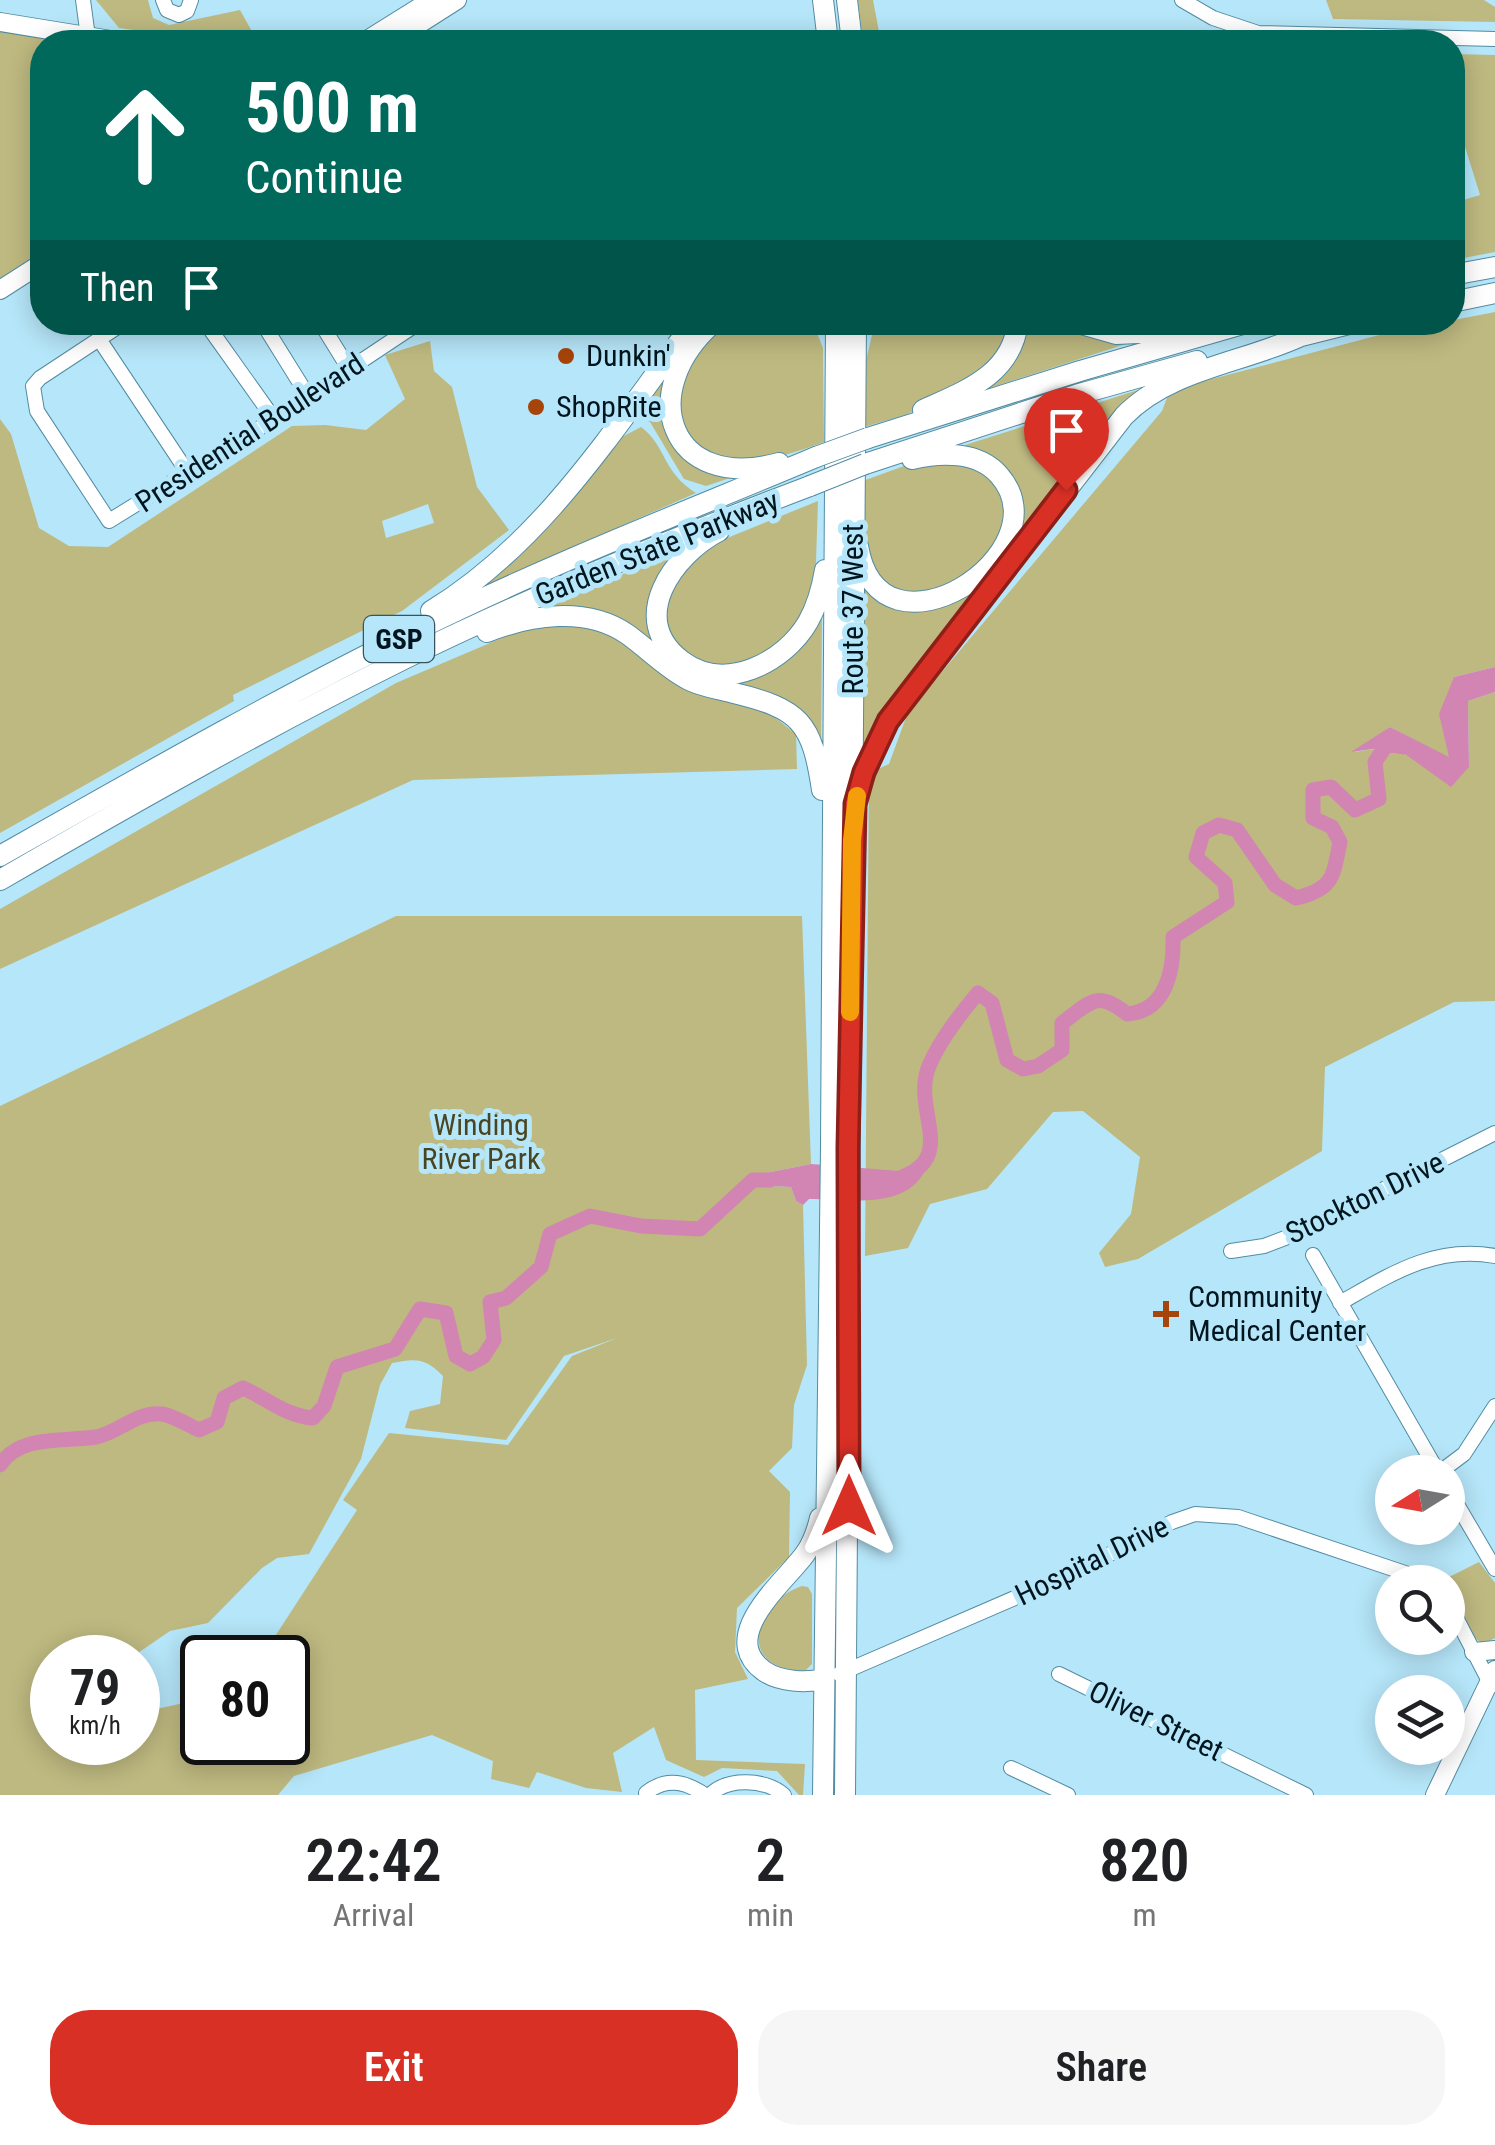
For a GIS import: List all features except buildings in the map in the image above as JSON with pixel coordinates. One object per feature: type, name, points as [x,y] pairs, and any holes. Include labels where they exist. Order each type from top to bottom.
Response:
[{"type":"highway","points":[[823,0],[827,30]]},
{"type":"highway","points":[[847,0],[851,30]]},
{"type":"highway","points":[[1465,273],[1495,267]]},
{"type":"highway","points":[[1465,299],[1495,293]]},
{"type":"highway","points":[[142,774],[329,663],[422,616],[484,575],[548,512],[684,335]]},
{"type":"highway","points":[[702,335],[685,354],[672,385],[670,411],[681,440],[706,461],[730,468],[762,467],[816,457]]},
{"type":"highway","points":[[824,335],[845,380]]},
{"type":"highway","name":"Route 37 West","points":[[838,335],[845,380],[853,507],[842,840],[839,1223],[847,1672],[845,1795]]},
{"type":"highway","name":"Route 37 West","points":[[842,840],[833,540],[845,380],[854,335]]},
{"type":"highway","points":[[845,380],[864,335]]},
{"type":"highway","points":[[868,438],[993,373],[1014,345],[1016,335]]},
{"type":"highway","name":"Garden State Parkway","points":[[0,856],[256,711],[470,604],[622,536],[868,438],[1205,335]]},
{"type":"highway","name":"Garden State Parkway","points":[[0,880],[279,724],[408,657],[694,530],[865,464],[1076,395],[1305,335]]},
{"type":"highway","points":[[842,840],[860,783],[888,721],[1124,416],[1146,396],[1179,380],[1301,336]]},
{"type":"highway","points":[[853,507],[859,551],[867,573],[887,595],[910,602],[933,600],[971,582],[995,561],[1009,532],[1010,493],[1000,476],[984,462],[940,455],[865,464]]},
{"type":"highway","points":[[810,486],[763,514],[710,535],[674,565],[661,590],[658,613],[663,635],[674,654],[697,669],[725,675],[754,668],[776,656],[792,643],[811,616],[833,540]]},
{"type":"highway","points":[[279,724],[496,628],[553,616],[589,618],[622,631],[688,680],[768,701],[793,715],[806,730],[842,840]]},
{"type":"highway","name":"Route 37 West","points":[[823,1795],[826,1466],[839,1223]]},
{"type":"highway","points":[[824,1679],[801,1681],[770,1675],[756,1664],[747,1635],[766,1598],[809,1549],[820,1516],[826,1466]]},
{"type":"main road","points":[[409,30],[456,0]]},
{"type":"main road","points":[[381,30],[420,3]]},
{"type":"main road","points":[[0,22],[47,30]]},
{"type":"main road","points":[[0,290],[30,271]]},
{"type":"main road","points":[[1474,1652],[1495,1650]]},
{"type":"main road","points":[[1436,1795],[1493,1679]]},
{"type":"street","points":[[83,0],[87,30]]},
{"type":"street","points":[[163,0],[167,10],[174,14],[187,11],[191,0]]},
{"type":"street","points":[[1182,0],[1213,18],[1252,30]]},
{"type":"street","points":[[1465,38],[1495,39]]},
{"type":"street","points":[[105,335],[99,339],[188,473]]},
{"type":"street","points":[[214,335],[274,419]]},
{"type":"street","points":[[270,335],[308,396]]},
{"type":"street","points":[[328,335],[349,369]]},
{"type":"street","name":"Presidential Boulevard","points":[[99,339],[33,386],[37,411],[105,519],[115,520],[400,335]]},
{"type":"street","name":"Stockton Drive","points":[[1231,1250],[1264,1246],[1293,1235],[1495,1133]]},
{"type":"street","points":[[1340,1303],[1428,1257],[1463,1253],[1495,1256]]},
{"type":"street","points":[[1313,1255],[1429,1455]]},
{"type":"street","points":[[1460,1455],[1495,1406]]},
{"type":"street","name":"Hospital Drive","points":[[824,1679],[1062,1578],[1194,1514],[1238,1517],[1382,1565]]},
{"type":"street","points":[[1465,1518],[1495,1569]]},
{"type":"street","points":[[1465,1635],[1493,1679]]},
{"type":"street","name":"Oliver Street","points":[[1060,1674],[1306,1795]]},
{"type":"street","points":[[1011,1768],[1068,1795]]},
{"type":"street","points":[[646,1794],[664,1783],[674,1782],[708,1795],[740,1782],[776,1788],[784,1795]]},
{"type":"green space","points":[[96,0],[148,0],[153,18],[169,25],[240,10],[251,30],[133,30],[119,28]]},
{"type":"green space","points":[[858,0],[873,0],[879,30],[862,30]]},
{"type":"green space","points":[[1326,0],[1484,0],[1495,7],[1495,22],[1333,19]]},
{"type":"green space","points":[[0,31],[30,36],[30,263],[0,282]]},
{"type":"green space","points":[[1465,54],[1495,55],[1495,252],[1465,258],[1465,199],[1480,195],[1465,147]]},
{"type":"green space","points":[[1495,312],[1495,667],[1454,677],[1449,758],[1390,727],[1354,752],[1394,746],[1469,767],[1468,701],[1495,692],[1495,1001],[1454,1002],[1325,1067],[1322,1151],[1138,1259],[1105,1267],[1099,1253],[1131,1214],[1140,1157],[1083,1111],[1053,1112],[987,1189],[930,1204],[908,1248],[865,1256],[869,773],[889,764],[908,712],[1162,411],[1170,390],[1379,335],[1465,335],[1465,318]]},
{"type":"green space","points":[[692,335],[696,335],[665,413],[733,477],[706,486],[684,479],[650,422],[631,415]]},
{"type":"green space","points":[[709,335],[818,335],[823,348],[824,442],[755,461],[719,461],[704,455],[692,444],[674,400]]},
{"type":"green space","points":[[872,335],[1010,335],[1007,346],[960,389],[905,415],[864,427],[863,372]]},
{"type":"green space","points":[[1014,335],[1103,335],[1129,343],[974,393]]},
{"type":"green space","points":[[430,341],[434,371],[452,387],[477,487],[509,530],[402,611],[233,695],[234,701],[0,833],[0,419],[11,434],[39,528],[69,546],[108,547],[292,426],[366,430],[405,399],[385,355]],"holes":[[[428,504],[434,523],[386,538],[382,521]]]},
{"type":"green space","points":[[1160,383],[876,728],[861,755],[859,571],[876,592],[966,593],[1017,505],[965,445]]},
{"type":"green space","points":[[641,427],[670,468],[696,493],[478,589],[622,437]]},
{"type":"green space","points":[[936,459],[985,470],[1005,501],[999,544],[960,583],[904,596],[865,563],[860,482],[915,462]]},
{"type":"green space","points":[[818,501],[815,591],[789,639],[737,668],[711,667],[685,656],[671,637],[664,616],[667,593],[700,549]]},
{"type":"green space","points":[[680,549],[660,639],[735,679],[822,612],[821,756],[810,730],[710,682],[625,628],[542,610]]},
{"type":"green space","points":[[565,623],[612,634],[768,712],[796,734],[797,769],[413,780],[0,969],[0,909],[396,683],[516,632]]},
{"type":"green space","name":"Winding River Park","points":[[396,916],[802,916],[811,1164],[755,1175],[752,1185],[791,1187],[796,1201],[803,1205],[807,1365],[794,1405],[792,1448],[769,1471],[790,1492],[789,1557],[737,1608],[735,1652],[748,1679],[695,1690],[696,1760],[805,1764],[803,1795],[777,1771],[722,1768],[704,1777],[666,1760],[654,1727],[613,1753],[622,1792],[586,1788],[537,1772],[529,1788],[491,1779],[493,1761],[432,1735],[294,1776],[278,1795],[0,1795],[0,1106]],"holes":[[[617,1338],[572,1356],[508,1445],[389,1433],[343,1500],[357,1510],[276,1635],[310,1635],[310,1765],[180,1765],[180,1704],[160,1708],[160,1765],[30,1765],[30,1635],[160,1638],[170,1631],[208,1623],[262,1568],[277,1558],[309,1554],[361,1459],[380,1385],[392,1363],[420,1361],[443,1376],[440,1404],[410,1411],[405,1428],[506,1440],[564,1356]]]},
{"type":"green space","points":[[1479,1562],[1495,1583],[1495,1638],[1483,1644],[1472,1636],[1465,1622],[1465,1569]]},
{"type":"green space","points":[[802,1586],[812,1594],[812,1664],[805,1671],[782,1667],[767,1659],[760,1647],[759,1633],[773,1605]]},
{"type":"shaded area","points":[[1495,667],[1495,692],[1468,701],[1469,767],[1451,787],[1394,746],[1351,752],[1390,727],[1449,757],[1439,714],[1454,677]]},
{"type":"shaded area","points":[[811,1164],[899,1171],[916,1165],[924,1172],[903,1192],[873,1200],[809,1199],[803,1205],[796,1201],[791,1187],[751,1185],[755,1175]]},
{"type":"waterway","points":[[902,1177],[919,1168],[927,1157],[930,1130],[925,1082],[929,1066],[938,1047],[978,993],[992,1003],[1007,1060],[1023,1069],[1038,1066],[1062,1050],[1062,1023],[1093,1002],[1108,1002],[1127,1014],[1141,1011],[1159,997],[1165,986],[1172,962],[1173,937],[1227,902],[1225,883],[1196,857],[1203,833],[1219,825],[1237,830],[1275,885],[1296,898],[1309,894],[1330,879],[1340,842],[1332,827],[1313,818],[1313,790],[1331,787],[1355,810],[1379,799],[1375,762],[1387,744],[1403,747]]},
{"type":"waterway","points":[[0,1465],[19,1448],[44,1441],[96,1437],[153,1414],[171,1417],[199,1430],[217,1422],[224,1398],[243,1388],[286,1411],[313,1418],[324,1406],[337,1367],[395,1349],[420,1309],[446,1313],[456,1356],[470,1364],[483,1357],[494,1340],[490,1302],[506,1298],[541,1267],[550,1234],[590,1216],[641,1226],[700,1229],[753,1180],[770,1180]]},
{"type":"slow traffic","points":[[850,1012],[852,840],[857,796]]},
{"type":"place","name":"Dunkin'","points":[[566,356]]},
{"type":"place","name":"ShopRite","points":[[536,407]]},
{"type":"place","name":"Community Medical Center","points":[[1166,1314]]},
{"type":"route","points":[[849,1506],[848,1148],[855,804],[864,772],[888,721],[1066,490]]}]
